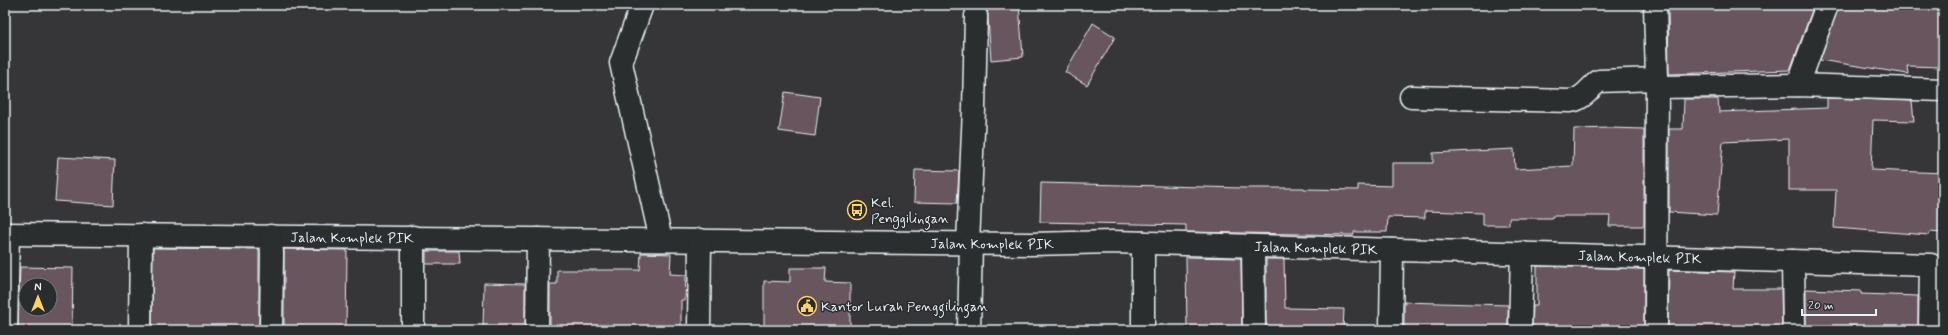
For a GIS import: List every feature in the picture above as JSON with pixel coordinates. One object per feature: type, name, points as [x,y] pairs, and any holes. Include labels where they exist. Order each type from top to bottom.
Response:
[{"type":"street","points":[[642,5],[621,63],[661,240]]},
{"type":"street","points":[[1656,5],[1656,330]]},
{"type":"street","points":[[1798,85],[1827,5]]},
{"type":"street","points":[[970,330],[969,243],[976,16]]},
{"type":"street","points":[[1411,97],[1571,102],[1584,97],[1592,86],[1599,81],[1798,85],[1943,90]]},
{"type":"street","points":[[6,234],[6,330]]},
{"type":"street","name":"Jalan Komplek PIK","points":[[6,234],[1032,244],[1113,242],[1931,265],[1930,330]]},
{"type":"street","points":[[140,330],[141,235]]},
{"type":"street","points":[[270,236],[272,254],[271,330]]},
{"type":"street","points":[[413,330],[414,237]]},
{"type":"street","points":[[537,330],[538,239]]},
{"type":"street","points":[[699,330],[700,240]]},
{"type":"street","points":[[1143,243],[1143,330]]},
{"type":"street","points":[[1253,246],[1254,330]]},
{"type":"street","points":[[1391,330],[1392,250]]},
{"type":"street","points":[[1520,330],[1522,253]]},
{"type":"street","points":[[1793,261],[1794,330]]},
{"type":"building","points":[[987,5],[1019,5],[1023,57],[991,60]]},
{"type":"building","points":[[1668,5],[1814,5],[1790,70],[1669,74]]},
{"type":"building","points":[[1839,5],[1913,5],[1912,7],[1943,8],[1943,67],[1907,66],[1908,74],[1820,60]]},
{"type":"building","points":[[1093,23],[1115,37],[1087,85],[1065,72]]},
{"type":"building","points":[[785,92],[820,97],[815,136],[779,131]]},
{"type":"building","points":[[1827,98],[1912,101],[1914,121],[1873,120],[1871,170],[1943,173],[1943,233],[1929,232],[1929,235],[1834,228],[1836,190],[1789,190],[1789,139],[1723,142],[1717,215],[1669,212],[1669,129],[1683,129],[1684,99],[1718,99],[1719,112],[1827,108]]},
{"type":"building","points":[[1574,129],[1644,129],[1644,226],[1609,226],[1610,216],[1509,218],[1509,225],[1483,225],[1483,213],[1425,211],[1425,218],[1388,217],[1387,232],[1354,232],[1354,235],[1186,232],[1186,225],[1040,222],[1041,183],[1358,190],[1358,185],[1392,186],[1392,163],[1433,163],[1433,153],[1514,149],[1515,169],[1573,166]]},
{"type":"building","points":[[58,157],[115,160],[113,205],[55,201]]},
{"type":"building","points":[[915,170],[959,171],[957,203],[914,202]]},
{"type":"building","points":[[153,248],[259,249],[259,330],[152,330]]},
{"type":"building","points":[[284,249],[347,250],[346,330],[284,330]]},
{"type":"building","points":[[426,251],[459,251],[460,264],[426,264]]},
{"type":"building","points":[[641,253],[671,254],[670,274],[686,275],[685,300],[681,300],[681,330],[550,330],[550,284],[557,284],[557,270],[640,270]]},
{"type":"building","points":[[1186,257],[1241,258],[1242,330],[1187,330]]},
{"type":"building","points":[[1266,259],[1284,259],[1285,308],[1344,309],[1343,330],[1266,330]]},
{"type":"building","points":[[1537,266],[1644,269],[1644,330],[1532,330],[1533,306],[1537,306]]},
{"type":"building","points":[[20,267],[73,268],[72,330],[18,330],[18,317],[58,317],[58,277],[20,277]]},
{"type":"building","name":"Kantor Lurah Penggilingan","points":[[790,268],[826,268],[825,282],[850,283],[850,330],[764,330],[764,281],[790,282]]},
{"type":"building","points":[[1669,270],[1734,272],[1733,289],[1781,289],[1782,330],[1668,330]]},
{"type":"building","points":[[484,283],[525,284],[525,330],[483,330]]},
{"type":"building","points":[[1806,289],[1861,291],[1861,294],[1918,296],[1918,330],[1852,326],[1852,330],[1806,330]]},
{"type":"building","points":[[1404,302],[1508,305],[1508,330],[1404,330]]},
{"type":"place","name":"Kel. Penggilingan","points":[[857,210]]},
{"type":"place","name":"Kantor Lurah Penggilingan","points":[[807,306]]}]
